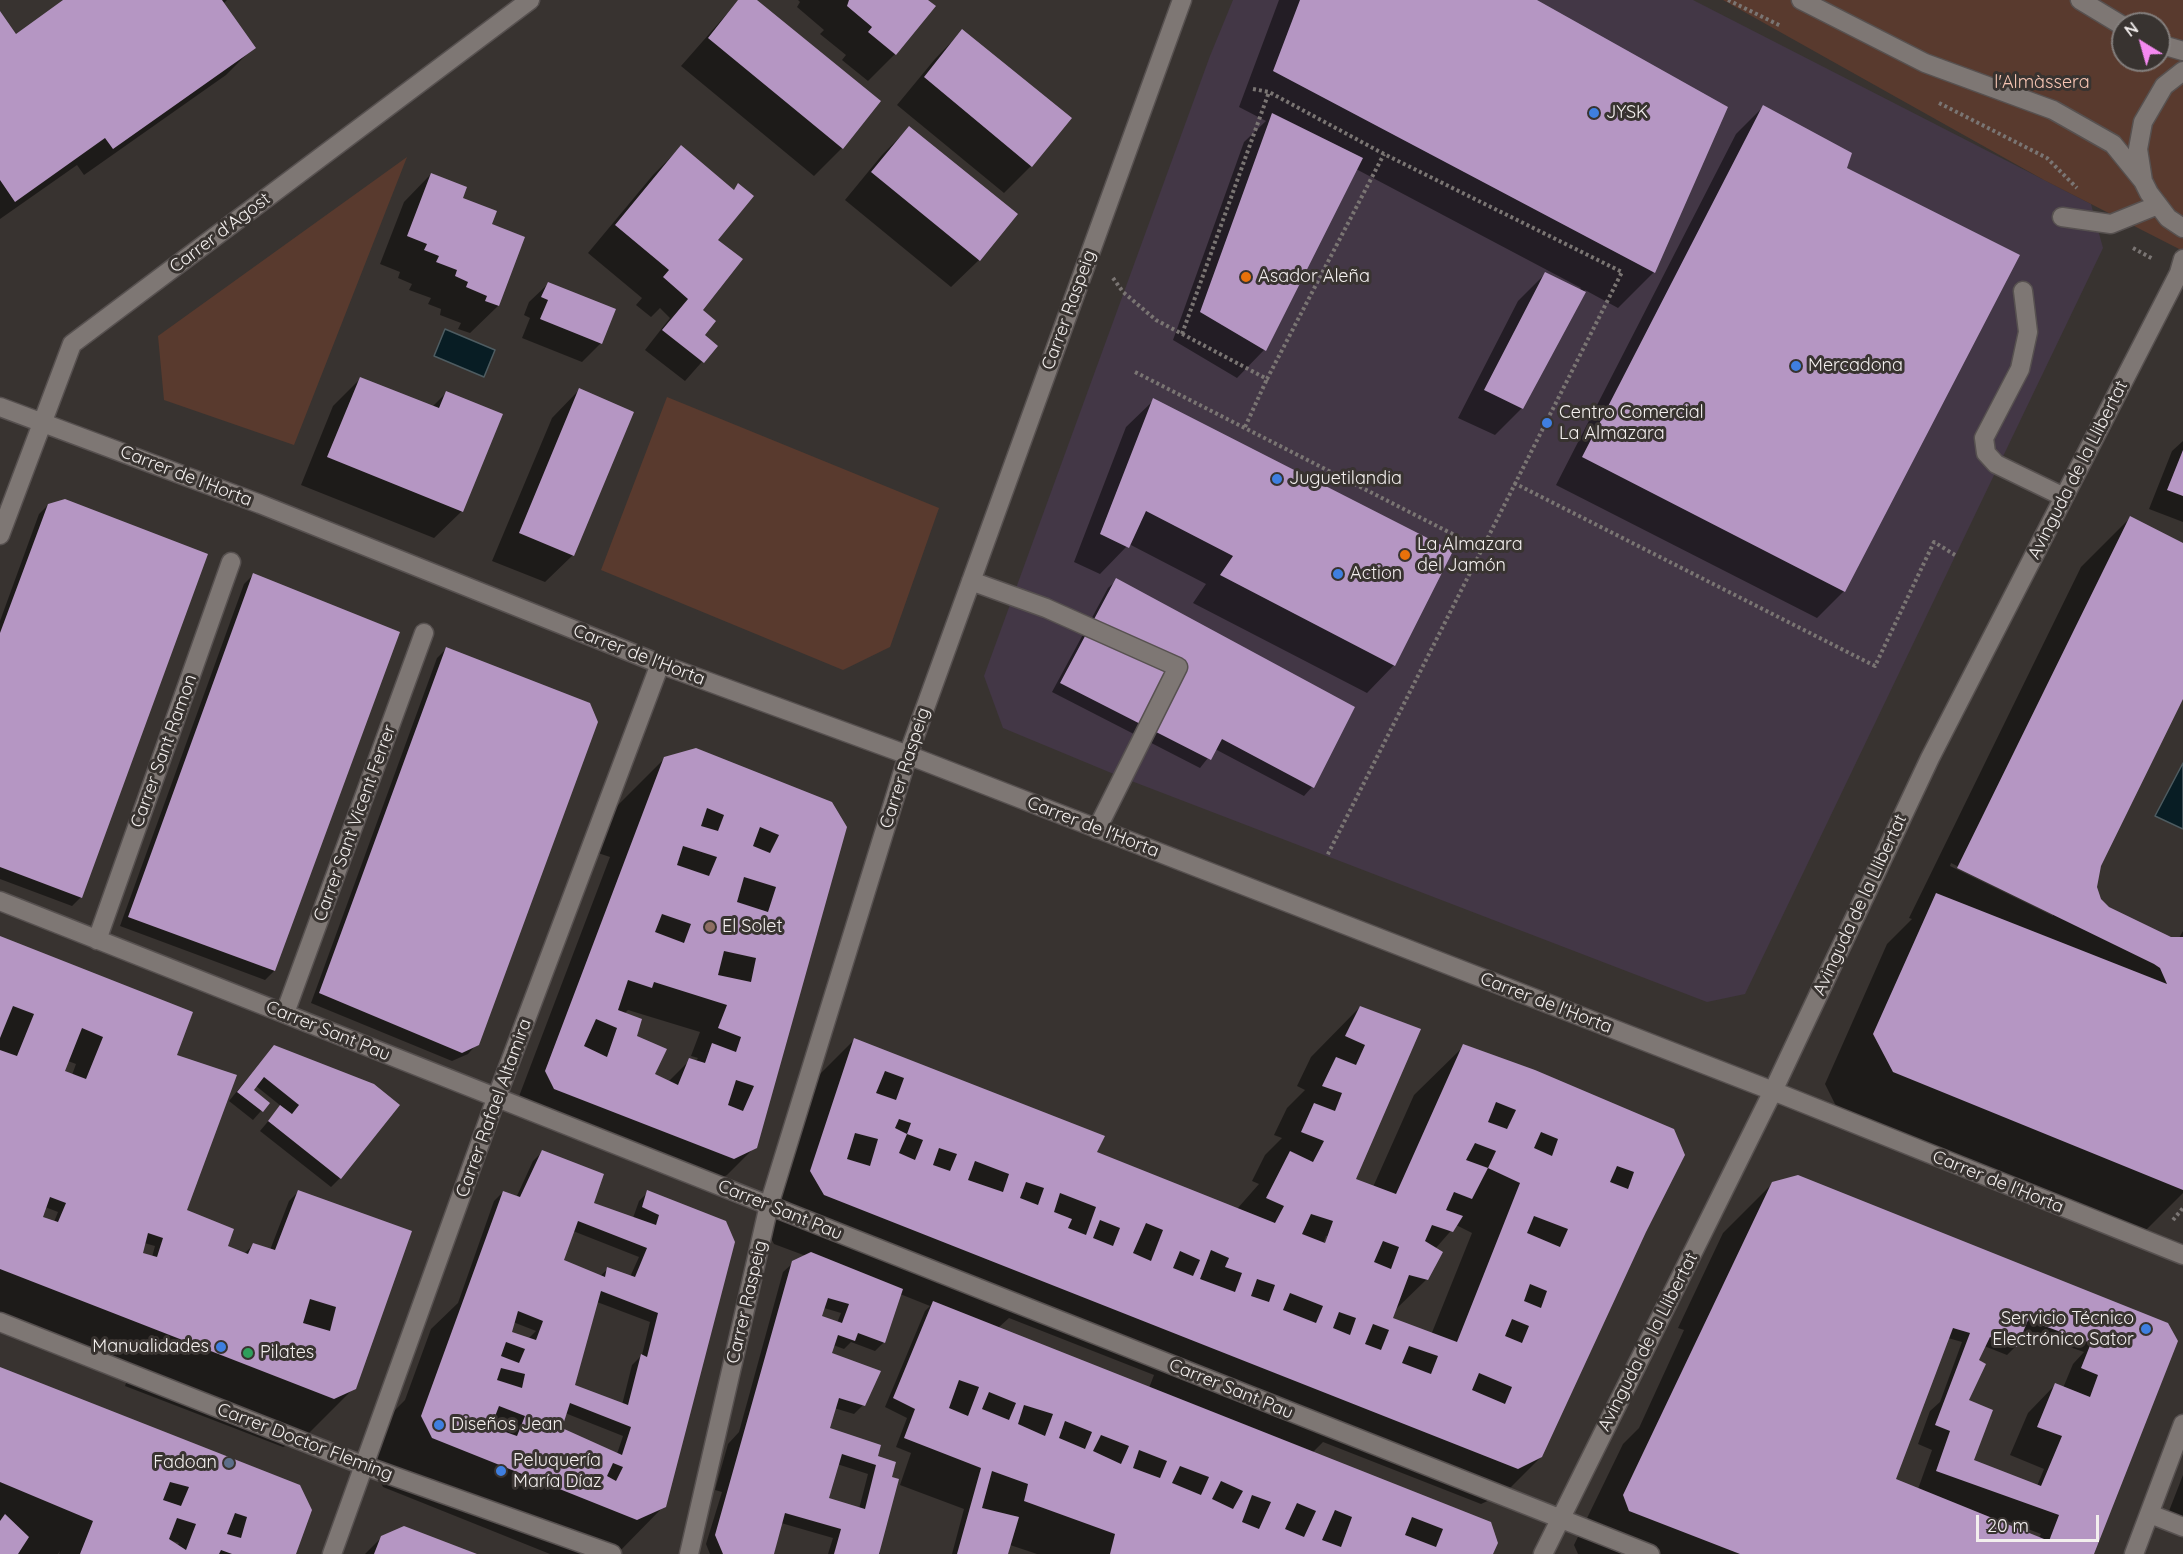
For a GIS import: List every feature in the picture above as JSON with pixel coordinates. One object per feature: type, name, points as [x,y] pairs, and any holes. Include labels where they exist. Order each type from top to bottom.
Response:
[{"type":"street","name":"Carrer d'Agost","points":[[0,535],[72,344],[530,0]]},
{"type":"street","name":"Carrer Raspeig","points":[[689,1554],[769,1205],[908,755],[1182,0]]},
{"type":"street","points":[[1801,0],[1925,63],[2053,110],[2113,144],[2143,181],[2168,218],[2183,228]]},
{"type":"street","points":[[2080,0],[2111,19]]},
{"type":"street","points":[[2143,181],[2138,149],[2143,122],[2164,86],[2183,70]]},
{"type":"street","points":[[2062,217],[2111,224],[2158,205]]},
{"type":"street","name":"Avinguda de la Llibertat","points":[[1543,1554],[1773,1091],[1930,758],[2181,266]]},
{"type":"street","points":[[2023,291],[2028,332],[2020,369],[1983,438],[1986,453],[1996,464],[2064,497]]},
{"type":"street","name":"Carrer de l'Horta","points":[[0,407],[260,504],[660,664],[908,755],[1773,1091],[2183,1255]]},
{"type":"street","name":"Carrer Sant Ramon","points":[[97,940],[231,562]]},
{"type":"street","points":[[971,581],[1046,609],[1178,667],[1097,829]]},
{"type":"street","name":"Carrer Sant Vicent Ferrer","points":[[285,1013],[424,633]]},
{"type":"street","name":"Carrer Rafael Altamira","points":[[332,1554],[496,1099],[660,664]]},
{"type":"street","name":"Carrer Sant Pau","points":[[0,901],[1650,1554]]},
{"type":"street","name":"Carrer Doctor Fleming","points":[[0,1322],[364,1466],[612,1554]]},
{"type":"street","points":[[2134,1554],[2183,1424]]},
{"type":"street","points":[[2150,1514],[2183,1527]]},
{"type":"path","points":[[1728,0],[1791,31]]},
{"type":"path","points":[[1253,89],[1269,92],[1384,154],[1622,272],[1480,548],[1327,856]]},
{"type":"path","points":[[1182,334],[1269,92]]},
{"type":"path","points":[[1937,102],[2047,158],[2134,249],[2181,266]]},
{"type":"path","points":[[1245,427],[1384,154]]},
{"type":"path","points":[[1092,247],[1123,292],[1156,320],[1267,380]]},
{"type":"path","points":[[1135,372],[1480,548]]},
{"type":"path","points":[[1514,483],[1875,666],[1934,543],[1955,555]]},
{"type":"shaded area","name":"Centro Comercial La Almazara","points":[[1233,0],[1693,0],[2091,204],[2103,248],[1745,994],[1707,1002],[1121,777],[1003,728],[984,676],[1210,56]]},
{"type":"green space","name":"l'Almàssera","points":[[1723,0],[2183,0],[2183,251],[2044,180]]},
{"type":"green space","points":[[407,157],[294,445],[164,400],[158,336]]},
{"type":"green space","points":[[667,397],[939,508],[890,647],[843,670],[601,570]]},
{"type":"water","points":[[445,329],[495,350],[484,377],[434,356]]},
{"type":"water","points":[[2183,763],[2183,829],[2155,816]]},
{"type":"building","points":[[63,0],[222,0],[256,48],[113,149],[105,138],[15,202],[0,180],[0,11],[16,34]]},
{"type":"building","points":[[738,0],[757,0],[881,101],[843,149],[708,38]]},
{"type":"building","points":[[849,0],[928,0],[936,6],[896,55],[868,32],[872,27],[847,6]]},
{"type":"building","points":[[1300,0],[1537,0],[1728,107],[1655,273],[1273,71]]},
{"type":"building","points":[[962,29],[1072,118],[1032,167],[924,77]]},
{"type":"building","name":"Mercadona","points":[[1763,105],[1852,153],[1847,168],[2020,255],[1845,592],[1582,457]]},
{"type":"building","points":[[1272,113],[1363,158],[1266,351],[1200,312]]},
{"type":"building","points":[[909,126],[1018,214],[980,261],[871,172]]},
{"type":"building","points":[[681,145],[734,190],[738,183],[754,196],[718,240],[743,259],[703,310],[716,321],[705,335],[718,346],[704,363],[662,330],[688,299],[663,277],[669,270],[615,225]]},
{"type":"building","points":[[431,173],[467,187],[463,198],[497,211],[492,224],[525,237],[499,306],[485,301],[487,296],[466,287],[468,282],[455,276],[457,270],[436,262],[439,256],[424,250],[427,244],[407,236]]},
{"type":"building","points":[[1545,272],[1586,292],[1523,409],[1484,390]]},
{"type":"building","points":[[548,282],[616,309],[602,344],[540,319],[548,300],[541,297]]},
{"type":"building","points":[[360,377],[439,408],[446,391],[503,414],[463,512],[327,457]]},
{"type":"building","points":[[579,388],[634,412],[574,556],[519,533]]},
{"type":"building","points":[[1153,398],[1453,551],[1395,666],[1220,575],[1233,556],[1146,511],[1129,548],[1100,534]]},
{"type":"building","points":[[2183,450],[2183,496],[2167,490]]},
{"type":"building","points":[[65,499],[208,554],[82,898],[0,867],[0,633],[48,504]]},
{"type":"building","points":[[2130,516],[2183,543],[2183,699],[2101,866],[2097,887],[2101,899],[2109,907],[2171,937],[2183,937],[2183,1190],[1893,1072],[1873,1034],[1936,893],[2167,984],[2160,968],[2154,964],[1957,868]]},
{"type":"building","points":[[253,573],[400,632],[275,971],[128,917]]},
{"type":"building","points":[[1116,578],[1355,707],[1314,788],[1222,739],[1211,760],[1060,683]]},
{"type":"building","points":[[446,647],[590,703],[598,722],[479,1045],[462,1053],[319,993]]},
{"type":"building","points":[[696,748],[832,802],[847,827],[757,1148],[734,1159],[554,1089],[545,1071],[664,757]],"holes":[[[707,808],[724,815],[718,831],[701,826]],[[760,827],[779,835],[770,853],[753,846]],[[683,846],[717,857],[709,876],[677,865]],[[744,877],[776,887],[768,912],[737,902]],[[662,914],[691,924],[684,943],[655,932]],[[724,951],[756,958],[751,982],[718,975]],[[628,980],[652,988],[654,982],[727,1005],[718,1028],[741,1037],[736,1052],[712,1043],[705,1063],[689,1058],[678,1085],[655,1074],[667,1049],[637,1036],[642,1019],[618,1010]],[[596,1019],[617,1028],[607,1057],[584,1046]],[[736,1080],[754,1086],[743,1111],[728,1105]]]},
{"type":"building","points":[[0,936],[193,1012],[177,1055],[237,1075],[187,1210],[234,1229],[228,1246],[248,1254],[253,1243],[275,1250],[298,1190],[412,1231],[356,1389],[334,1399],[0,1269],[0,1050],[17,1056],[34,1014],[13,1006],[0,1038]],"holes":[[[82,1028],[103,1037],[86,1079],[65,1071]],[[50,1197],[66,1203],[58,1222],[43,1217]],[[148,1233],[163,1238],[157,1257],[143,1253]],[[310,1299],[336,1307],[330,1331],[303,1323]]]},
{"type":"building","points":[[1360,1006],[1421,1029],[1356,1179],[1396,1194],[1463,1044],[1535,1070],[1674,1129],[1685,1155],[1646,1232],[1542,1457],[1518,1469],[824,1195],[810,1171],[854,1038],[1105,1136],[1097,1152],[1275,1223],[1284,1206],[1266,1198],[1290,1151],[1313,1162],[1324,1141],[1301,1132],[1314,1103],[1335,1111],[1342,1093],[1322,1086],[1336,1057],[1356,1065],[1365,1045],[1345,1036]],"holes":[[[885,1071],[904,1078],[896,1100],[876,1093]],[[1496,1102],[1516,1110],[1507,1129],[1488,1122]],[[899,1119],[911,1123],[907,1134],[895,1128]],[[1541,1132],[1558,1139],[1552,1156],[1534,1148]],[[855,1133],[878,1139],[870,1166],[847,1159]],[[907,1134],[923,1140],[915,1160],[899,1153]],[[1475,1143],[1496,1151],[1488,1168],[1466,1160]],[[939,1148],[957,1154],[950,1171],[933,1165]],[[975,1161],[1009,1174],[1003,1192],[968,1180]],[[1617,1166],[1634,1172],[1628,1189],[1610,1182]],[[1488,1168],[1520,1183],[1457,1342],[1393,1318],[1409,1275],[1428,1280],[1443,1252],[1425,1241],[1432,1225],[1453,1232],[1463,1216],[1446,1210],[1454,1192],[1472,1199]],[[1026,1182],[1044,1188],[1038,1205],[1020,1198]],[[1060,1193],[1096,1207],[1086,1235],[1068,1228],[1072,1219],[1054,1212]],[[1311,1214],[1333,1221],[1325,1243],[1302,1234]],[[1534,1216],[1568,1229],[1560,1247],[1527,1233]],[[1100,1220],[1120,1228],[1113,1246],[1093,1238]],[[1146,1223],[1163,1230],[1151,1261],[1133,1253]],[[1383,1241],[1399,1247],[1391,1269],[1374,1262]],[[1211,1250],[1229,1258],[1225,1267],[1242,1273],[1235,1292],[1200,1279]],[[1180,1251],[1200,1260],[1193,1276],[1173,1268]],[[1257,1279],[1275,1285],[1269,1302],[1251,1296]],[[1530,1284],[1547,1291],[1541,1308],[1524,1301]],[[1290,1293],[1323,1306],[1316,1323],[1283,1310]],[[1339,1312],[1356,1318],[1350,1335],[1333,1328]],[[1512,1319],[1529,1326],[1522,1343],[1505,1336]],[[1373,1324],[1389,1330],[1381,1350],[1365,1344]],[[1409,1346],[1438,1356],[1431,1374],[1402,1363]],[[1479,1373],[1512,1387],[1505,1404],[1472,1390]]]},
{"type":"building","points":[[274,1045],[374,1084],[400,1105],[341,1179],[268,1121],[280,1105],[292,1114],[299,1105],[264,1077],[254,1090],[270,1103],[263,1112],[237,1092]]},
{"type":"building","points":[[542,1150],[604,1174],[594,1203],[656,1225],[659,1215],[642,1207],[647,1190],[726,1221],[735,1242],[666,1507],[637,1520],[432,1438],[421,1416],[503,1191],[520,1197]],"holes":[[[578,1221],[647,1248],[635,1277],[607,1267],[605,1277],[564,1260]],[[601,1291],[658,1313],[647,1357],[641,1354],[628,1405],[575,1385]],[[518,1311],[543,1321],[536,1340],[512,1332]],[[506,1342],[525,1349],[519,1363],[501,1356]],[[501,1368],[525,1374],[522,1388],[497,1380]],[[570,1403],[631,1427],[622,1455],[562,1428]],[[499,1406],[525,1416],[517,1436],[491,1427]],[[613,1463],[623,1467],[616,1481],[607,1476]]]},
{"type":"building","points":[[1798,1175],[2168,1323],[2178,1341],[2094,1554],[1740,1554],[1629,1511],[1623,1495],[1772,1182]],"holes":[[[2028,1320],[2091,1343],[2081,1368],[2098,1375],[2090,1397],[2055,1383],[2037,1427],[2062,1436],[2041,1486],[1974,1460],[1993,1410],[1969,1400],[1986,1364],[1979,1360],[1990,1337],[2017,1347]],[[1953,1328],[1970,1333],[1935,1425],[1950,1431],[1936,1471],[2059,1515],[2049,1541],[1896,1479]]]},
{"type":"building","points":[[811,1252],[903,1289],[885,1343],[858,1333],[855,1341],[838,1335],[832,1353],[881,1371],[865,1406],[839,1398],[830,1428],[881,1445],[878,1456],[896,1462],[892,1477],[899,1479],[879,1554],[834,1554],[841,1529],[785,1513],[774,1554],[723,1554],[715,1535],[792,1261]],"holes":[[[828,1298],[849,1304],[842,1323],[822,1316]],[[842,1454],[876,1465],[865,1509],[829,1498]]]},
{"type":"building","points":[[933,1301],[1491,1522],[1498,1543],[1493,1554],[1110,1554],[1115,1534],[1024,1501],[1028,1484],[992,1471],[982,1508],[1019,1517],[1008,1554],[957,1554],[981,1468],[904,1438],[915,1409],[893,1398]],"holes":[[[959,1380],[979,1387],[968,1416],[949,1408]],[[989,1392],[1016,1403],[1009,1420],[982,1409]],[[1024,1405],[1053,1414],[1045,1436],[1018,1424]],[[1065,1421],[1092,1432],[1085,1449],[1059,1438]],[[1101,1435],[1129,1446],[1121,1464],[1093,1451]],[[1139,1450],[1167,1461],[1160,1478],[1133,1468]],[[1180,1466],[1209,1477],[1201,1495],[1172,1483]],[[1221,1481],[1243,1491],[1233,1509],[1212,1499]],[[1252,1495],[1271,1502],[1259,1529],[1242,1522]],[[1297,1503],[1316,1511],[1304,1537],[1285,1529]],[[1335,1510],[1352,1517],[1341,1547],[1322,1540]],[[1412,1517],[1443,1529],[1436,1547],[1405,1535]]]},
{"type":"building","points":[[0,1367],[300,1485],[312,1510],[296,1554],[232,1554],[221,1550],[219,1554],[80,1554],[93,1521],[0,1482]],"holes":[[[170,1482],[189,1487],[181,1506],[163,1500]],[[235,1513],[247,1517],[241,1538],[227,1534]],[[177,1518],[196,1524],[186,1550],[169,1539]]]},
{"type":"building","points":[[5,1514],[29,1537],[18,1554],[0,1554],[0,1521]]},
{"type":"building","points":[[404,1526],[477,1554],[374,1554],[381,1536]]},
{"type":"place","name":"JYSK","points":[[1594,113]]},
{"type":"place","name":"Asador Aleña","points":[[1246,277]]},
{"type":"place","name":"Mercadona","points":[[1796,366]]},
{"type":"place","name":"Centro Comercial La Almazara","points":[[1547,423]]},
{"type":"place","name":"Juguetilandia","points":[[1277,479]]},
{"type":"place","name":"La Almazara del Jamón","points":[[1405,555]]},
{"type":"place","name":"Action","points":[[1338,574]]},
{"type":"place","name":"El Solet","points":[[710,927]]},
{"type":"place","name":"Servicio Técnico Electrónico Sator","points":[[2146,1329]]},
{"type":"place","name":"Manualidades","points":[[221,1347]]},
{"type":"place","name":"Pilates","points":[[248,1353]]},
{"type":"place","name":"Diseños Jean","points":[[439,1425]]},
{"type":"place","name":"Fadoan","points":[[229,1463]]},
{"type":"place","name":"Peluquería María Díaz","points":[[501,1471]]}]
